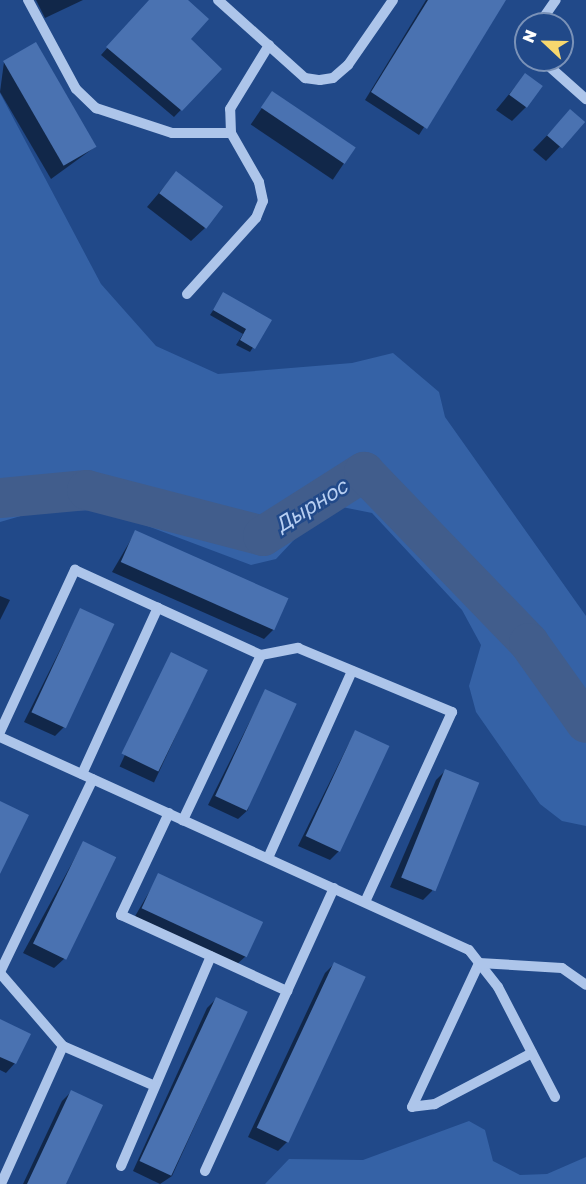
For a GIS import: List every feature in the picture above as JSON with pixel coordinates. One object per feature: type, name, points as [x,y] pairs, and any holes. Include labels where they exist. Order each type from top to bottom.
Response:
[{"type":"street","points":[[28,0],[76,89],[96,108],[172,133],[231,133]]},
{"type":"street","points":[[218,0],[305,78],[333,78],[393,0]]},
{"type":"street","points":[[188,294],[256,218],[263,201],[259,182],[231,133],[230,109],[269,45]]},
{"type":"street","points":[[556,72],[586,99]]},
{"type":"street","points":[[365,903],[452,712],[298,648],[261,655],[75,570],[0,735],[82,774],[334,888],[365,903],[469,950],[532,1053],[555,1097]]},
{"type":"street","points":[[82,774],[158,607]]},
{"type":"street","points":[[183,820],[261,655]]},
{"type":"street","points":[[268,858],[352,670]]},
{"type":"street","points":[[93,779],[0,972],[63,1046],[155,1086]]},
{"type":"street","points":[[169,813],[121,915],[287,991]]},
{"type":"street","points":[[205,1171],[334,888]]},
{"type":"street","points":[[121,1166],[211,956]]},
{"type":"street","points":[[479,963],[562,968],[586,985]]},
{"type":"street","points":[[479,963],[412,1107],[435,1104],[532,1053]]},
{"type":"street","points":[[1,1184],[63,1046]]},
{"type":"shaded area","points":[[0,93],[101,284],[156,346],[218,374],[352,363],[393,353],[439,392],[445,417],[586,616],[586,826],[562,821],[540,804],[476,712],[469,686],[481,645],[462,610],[372,513],[342,507],[308,525],[276,559],[251,565],[105,510],[38,511],[0,522]]},
{"type":"shaded area","points":[[469,1121],[485,1130],[493,1161],[520,1175],[547,1174],[586,1157],[586,1184],[265,1184],[289,1159],[363,1160]]},
{"type":"building","points":[[149,0],[188,0],[209,19],[191,39],[222,69],[182,111],[106,47]]},
{"type":"building","points":[[428,0],[506,0],[427,129],[371,92]]},
{"type":"building","points":[[36,42],[97,147],[64,166],[3,61]]},
{"type":"building","points":[[525,73],[543,86],[527,108],[509,95]]},
{"type":"building","points":[[272,91],[356,147],[345,164],[261,108]]},
{"type":"building","points":[[570,109],[585,122],[562,149],[547,135]]},
{"type":"building","points":[[176,171],[223,207],[206,229],[159,193]]},
{"type":"building","points":[[223,292],[272,320],[255,349],[240,340],[246,329],[213,310]]},
{"type":"building","points":[[135,530],[288,598],[274,630],[121,562]]},
{"type":"building","points":[[80,608],[114,624],[66,728],[31,712]]},
{"type":"building","points":[[171,652],[208,670],[158,772],[121,754]]},
{"type":"building","points":[[265,689],[297,704],[247,811],[215,796]]},
{"type":"building","points":[[355,730],[389,746],[340,852],[306,836]]},
{"type":"building","points":[[445,769],[479,783],[435,891],[401,877]]},
{"type":"building","points":[[0,801],[29,815],[0,874]]},
{"type":"building","points":[[83,841],[116,857],[66,960],[33,943]]},
{"type":"building","points":[[158,873],[263,922],[247,957],[142,908]]},
{"type":"building","points":[[334,962],[366,977],[288,1143],[257,1128]]},
{"type":"building","points":[[216,997],[248,1012],[171,1176],[140,1161]]},
{"type":"building","points":[[0,1019],[31,1034],[16,1064],[0,1057]]},
{"type":"building","points":[[71,1090],[103,1105],[66,1184],[27,1184]]},
{"type":"waterway","name":"Дырнос","points":[[0,498],[87,490],[263,536],[364,472],[529,643],[586,723]]}]
